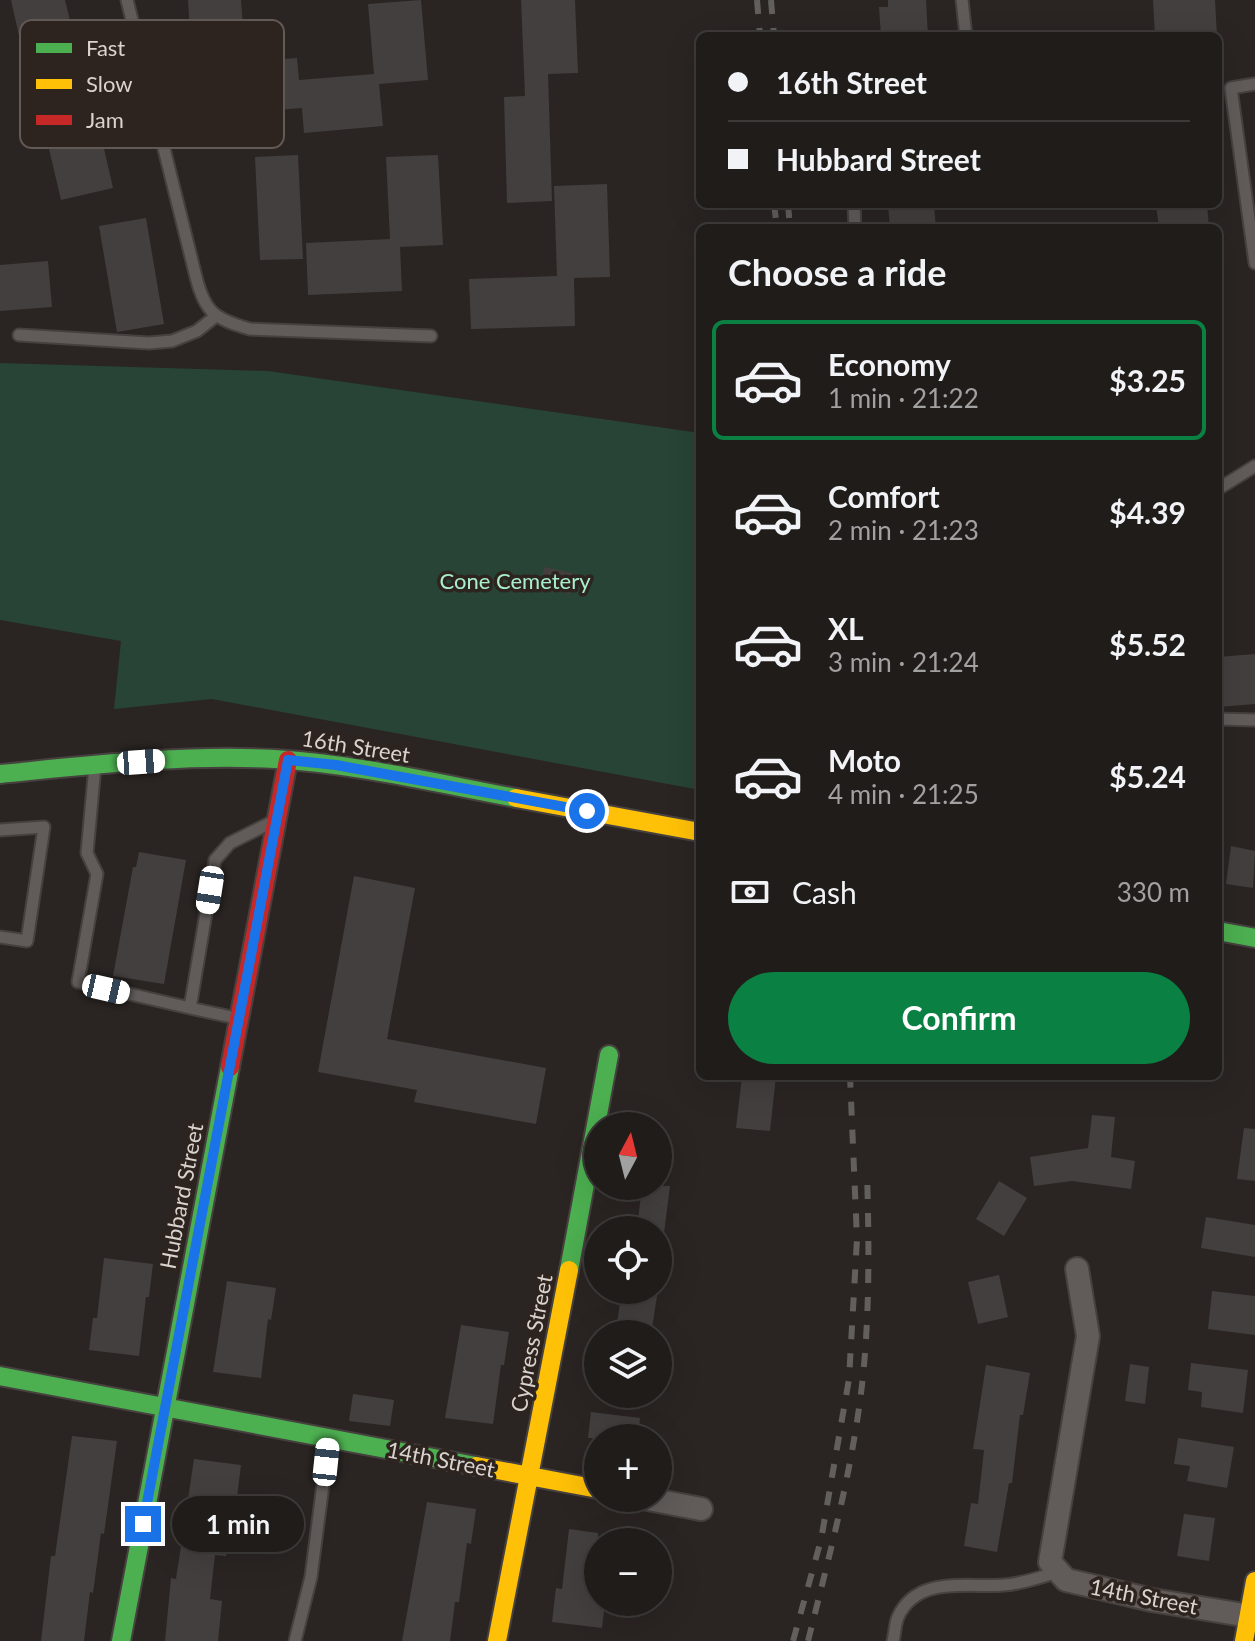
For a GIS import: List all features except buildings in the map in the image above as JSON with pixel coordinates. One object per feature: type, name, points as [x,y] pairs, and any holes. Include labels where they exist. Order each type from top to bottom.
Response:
[{"type":"street","name":"16th Street","points":[[0,774],[236,757],[288,760],[336,765],[696,831]]},
{"type":"street","name":"Hubbard Street","points":[[121,1641],[288,760]]},
{"type":"street","points":[[1222,932],[1255,938]]},
{"type":"street","name":"Cypress Street","points":[[497,1641],[609,1055]]},
{"type":"street","points":[[1059,1571],[1050,1562],[1088,1336],[1077,1269]]},
{"type":"street","name":"14th Street","points":[[0,1376],[584,1486]]},
{"type":"street","points":[[672,1504],[701,1509]]},
{"type":"street","name":"14th Street","points":[[1059,1571],[1066,1580],[1152,1600],[1252,1616]]},
{"type":"street","points":[[1244,1641],[1252,1616],[1255,1581]]},
{"type":"lane","points":[[127,0],[132,20]]},
{"type":"lane","points":[[962,0],[966,32]]},
{"type":"lane","points":[[1255,84],[1224,87],[1252,217],[1255,263]]},
{"type":"lane","points":[[164,148],[201,296],[208,311],[225,322],[250,329],[431,336]]},
{"type":"lane","points":[[19,335],[149,343],[172,341],[197,331],[216,316]]},
{"type":"lane","points":[[1222,487],[1255,466]]},
{"type":"lane","points":[[1222,719],[1255,720]]},
{"type":"lane","points":[[95,766],[87,853],[97,874],[78,982],[239,1019]]},
{"type":"lane","points":[[190,1008],[215,860],[230,843],[276,820]]},
{"type":"lane","points":[[0,830],[44,827],[27,941],[0,937]]},
{"type":"lane","points":[[295,1641],[311,1577],[329,1438]]},
{"type":"lane","points":[[893,1641],[898,1616],[913,1598],[930,1589],[949,1584],[1006,1585],[1059,1571]]},
{"type":"green space","name":"Cone Cemetery","points":[[0,363],[268,371],[696,432],[696,789],[212,699],[114,709],[121,641],[0,620]]},
{"type":"railway","points":[[757,0],[760,32]]},
{"type":"railway","points":[[771,0],[774,32]]},
{"type":"railway","points":[[774,208],[776,224]]},
{"type":"railway","points":[[788,208],[790,224]]},
{"type":"railway","points":[[793,1641],[821,1540],[849,1379],[857,1239],[850,1080]]},
{"type":"railway","points":[[808,1641],[832,1546],[858,1417],[868,1305],[867,1172]]},
{"type":"traffic: fast","points":[[0,774],[172,759],[275,759],[366,770],[516,798]]},
{"type":"traffic: fast","points":[[1222,932],[1255,938]]},
{"type":"traffic: fast","points":[[569,1270],[609,1055]]},
{"type":"traffic: fast","points":[[121,1641],[230,1067]]},
{"type":"traffic: fast","points":[[0,1376],[476,1466]]},
{"type":"traffic: slow","points":[[516,798],[696,831]]},
{"type":"traffic: slow","points":[[497,1641],[569,1270]]},
{"type":"traffic: slow","points":[[476,1466],[584,1486]]},
{"type":"traffic: slow","points":[[1244,1641],[1255,1581]]},
{"type":"traffic: jam","points":[[230,1067],[288,760]]},
{"type":"route","points":[[143,1524],[288,760],[336,765],[587,811]]}]
